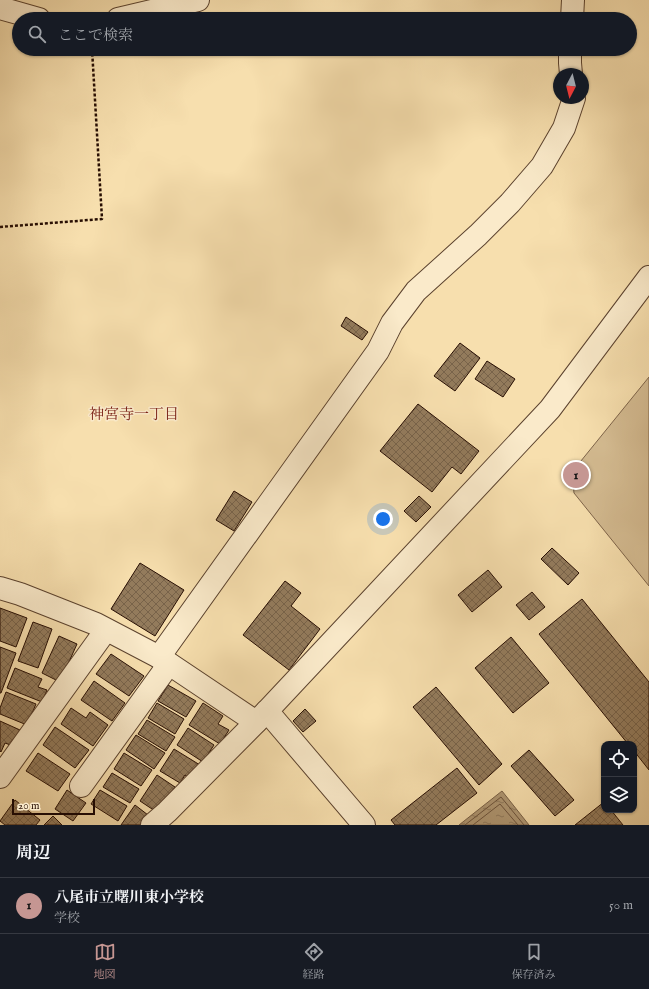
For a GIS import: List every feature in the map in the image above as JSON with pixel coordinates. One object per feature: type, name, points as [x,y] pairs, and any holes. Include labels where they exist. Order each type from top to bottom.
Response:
[{"type":"street","points":[[147,12],[198,0]]},
{"type":"street","points":[[572,12],[573,0]]},
{"type":"street","points":[[0,8],[14,12]]},
{"type":"street","points":[[570,56],[570,68]]},
{"type":"street","points":[[81,786],[164,661],[378,351],[392,323],[416,291],[478,235],[505,208],[542,166],[564,128],[572,104]]},
{"type":"street","points":[[152,825],[167,812],[261,716],[550,409],[649,277]]},
{"type":"street","points":[[0,588],[20,594],[96,624],[261,716],[364,825]]},
{"type":"street","points":[[4,766],[106,630]]},
{"type":"path","points":[[0,227],[102,219],[92,56]]},
{"type":"shaded area","points":[[649,377],[649,586],[574,493],[572,472]]},
{"type":"water","points":[[502,791],[529,825],[459,825]]},
{"type":"building","points":[[346,317],[368,332],[362,340],[341,326]]},
{"type":"building","points":[[460,343],[480,358],[455,391],[434,376]]},
{"type":"building","points":[[487,361],[515,379],[503,397],[475,379]]},
{"type":"building","points":[[418,404],[479,451],[461,474],[452,467],[432,492],[380,451]]},
{"type":"building","points":[[234,491],[252,502],[234,531],[216,520]]},
{"type":"building","points":[[419,496],[431,507],[416,522],[404,511]]},
{"type":"building","points":[[552,548],[579,573],[568,585],[541,559]]},
{"type":"building","points":[[140,563],[184,590],[155,636],[111,609]]},
{"type":"building","points":[[488,570],[502,587],[472,612],[458,595]]},
{"type":"building","points":[[285,581],[301,593],[291,606],[320,629],[289,670],[243,635]]},
{"type":"building","points":[[532,592],[545,607],[529,620],[516,605]]},
{"type":"building","points":[[582,599],[649,682],[649,770],[637,755],[637,741],[626,741],[539,634]]},
{"type":"building","points":[[0,608],[27,618],[16,647],[0,641]]},
{"type":"building","points":[[33,622],[52,629],[38,668],[18,661]]},
{"type":"building","points":[[59,636],[77,644],[60,682],[42,673]]},
{"type":"building","points":[[511,637],[549,683],[513,713],[475,668]]},
{"type":"building","points":[[0,647],[16,653],[1,693],[0,693]]},
{"type":"building","points":[[111,654],[144,676],[129,696],[96,674]]},
{"type":"building","points":[[15,668],[42,679],[38,687],[47,690],[42,702],[7,688]]},
{"type":"building","points":[[94,681],[125,703],[112,721],[81,700]]},
{"type":"building","points":[[168,685],[196,701],[186,717],[158,701]]},
{"type":"building","points":[[436,687],[502,764],[479,785],[413,707]]},
{"type":"building","points":[[6,692],[36,704],[27,725],[0,714],[0,708]]},
{"type":"building","points":[[157,703],[184,719],[175,734],[148,718]]},
{"type":"building","points":[[203,703],[223,716],[218,724],[229,730],[220,744],[189,725]]},
{"type":"building","points":[[71,708],[86,718],[90,712],[108,725],[93,746],[61,724]]},
{"type":"building","points":[[305,709],[316,721],[303,732],[293,721]]},
{"type":"building","points":[[147,720],[175,737],[166,751],[138,734]]},
{"type":"building","points":[[0,721],[20,730],[13,746],[5,743],[1,752],[0,751]]},
{"type":"building","points":[[55,727],[89,750],[75,768],[43,745]]},
{"type":"building","points":[[188,728],[214,745],[203,762],[177,745]]},
{"type":"building","points":[[136,735],[165,753],[154,769],[126,750]]},
{"type":"building","points":[[174,749],[200,765],[191,779],[185,775],[180,783],[160,771]]},
{"type":"building","points":[[529,750],[574,800],[555,816],[511,766]]},
{"type":"building","points":[[38,753],[70,774],[58,791],[26,771]]},
{"type":"building","points":[[124,753],[152,770],[141,786],[114,769]]},
{"type":"building","points":[[457,768],[477,793],[436,825],[395,825],[391,820]]},
{"type":"building","points":[[112,773],[139,789],[130,803],[103,787]]},
{"type":"building","points":[[157,775],[175,787],[158,813],[140,801]]},
{"type":"building","points":[[67,790],[86,803],[73,821],[55,809]]},
{"type":"building","points":[[100,790],[127,806],[118,821],[91,804]]},
{"type":"building","points":[[15,800],[40,820],[36,825],[5,825],[0,821]]},
{"type":"building","points":[[601,804],[601,813],[613,813],[623,825],[575,825]]},
{"type":"building","points":[[135,805],[148,815],[141,825],[121,825]]},
{"type":"building","points":[[53,816],[62,825],[44,825]]},
{"type":"place","name":"八尾市立曙川東小学校","points":[[576,475]]},
{"type":"district","name":"神宮寺一丁目","points":[[134,414]]}]
